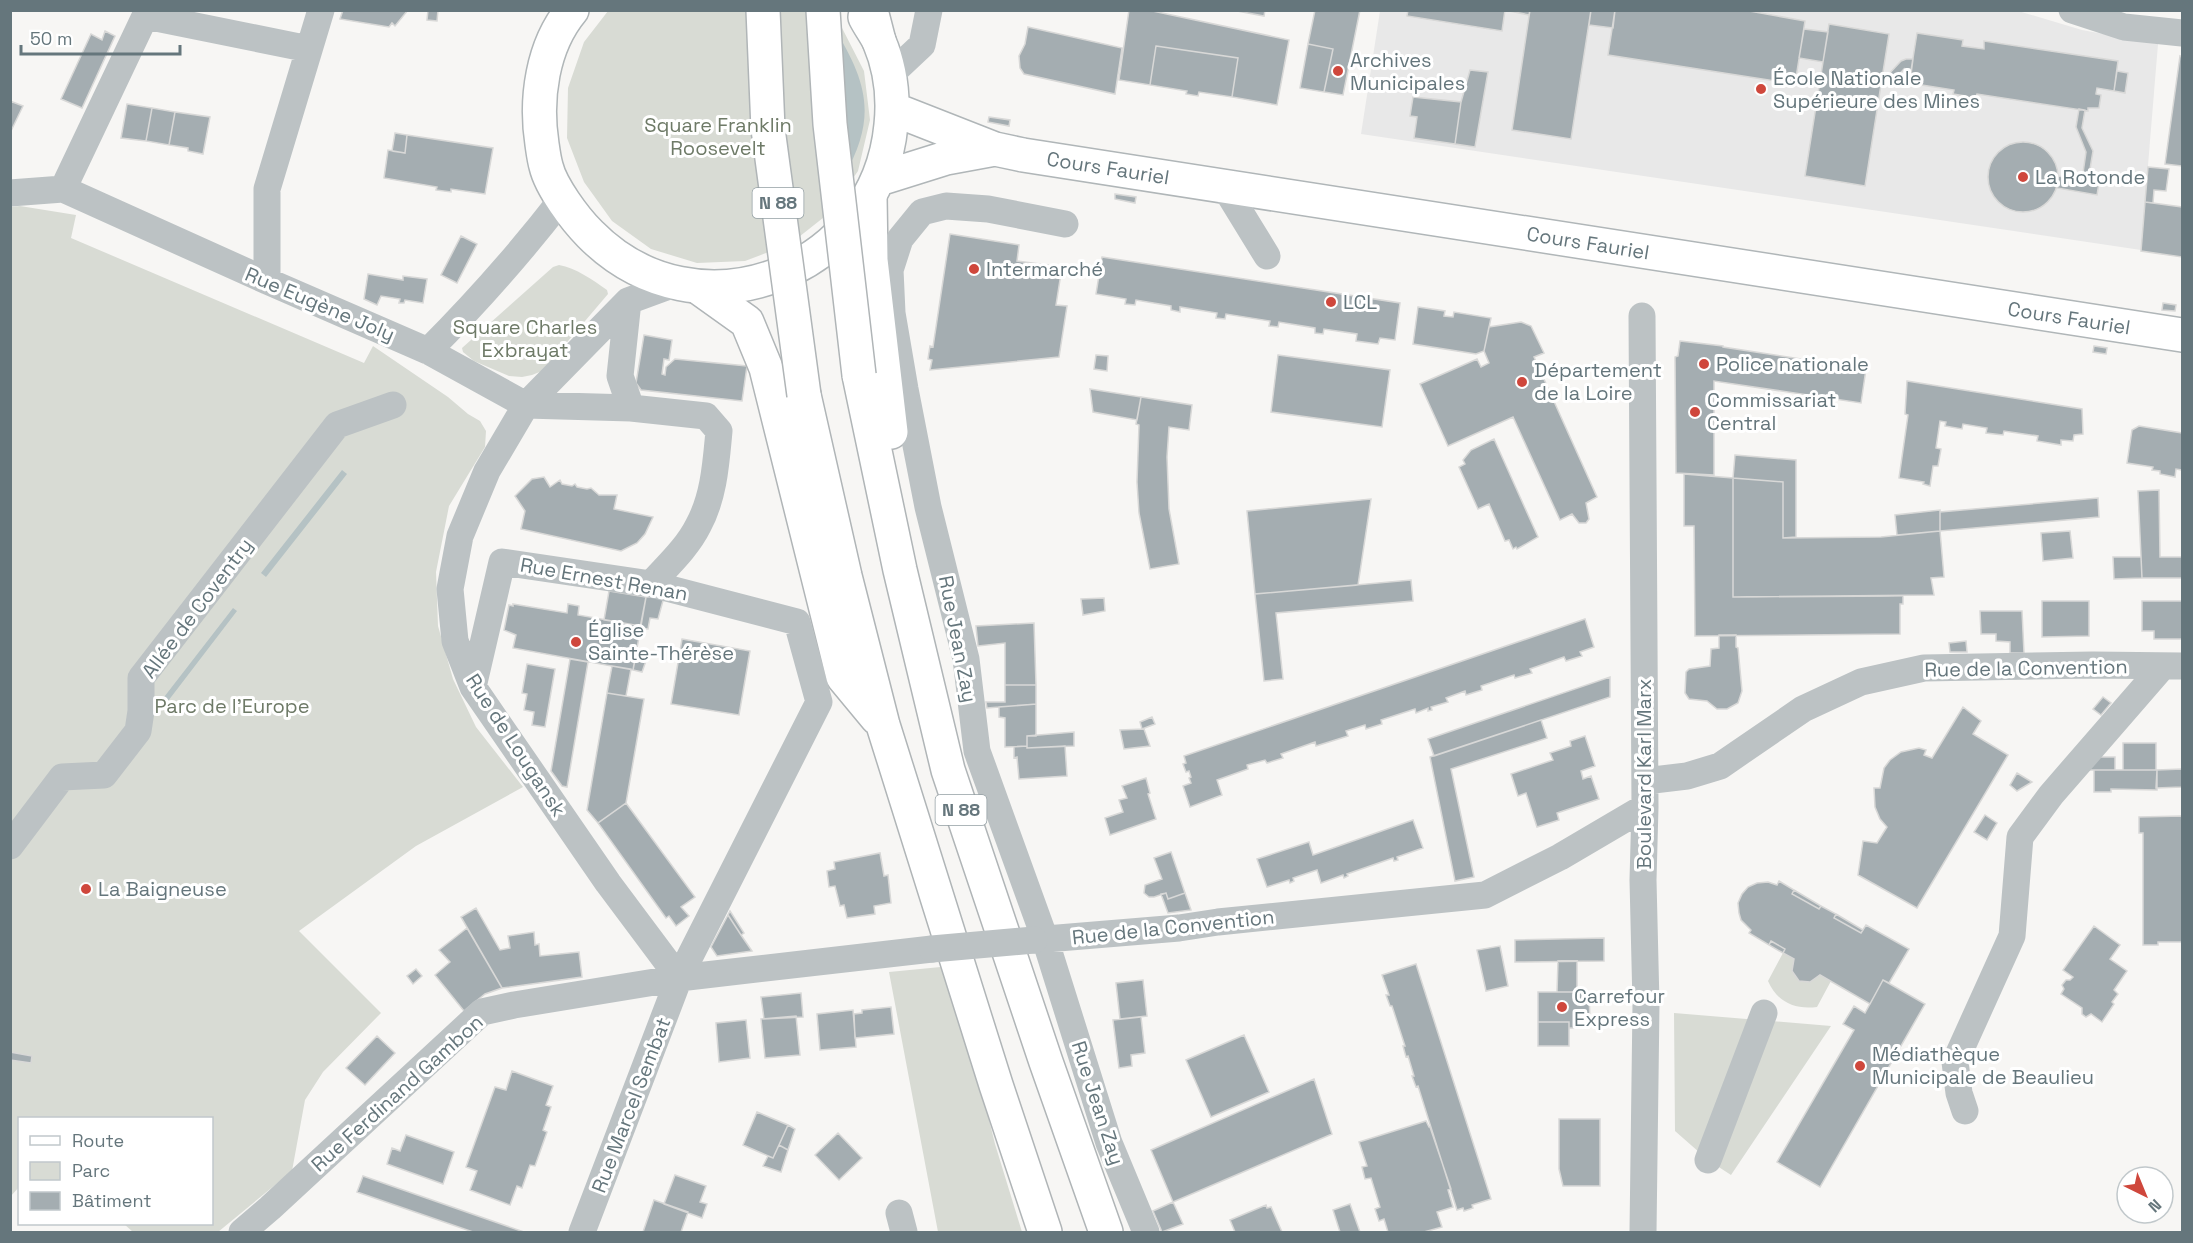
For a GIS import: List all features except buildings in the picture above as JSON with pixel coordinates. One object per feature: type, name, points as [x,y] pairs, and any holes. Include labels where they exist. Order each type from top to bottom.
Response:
[{"type":"main road","name":"N 88","points":[[763,10],[768,129],[804,395],[845,576],[883,725],[992,1074],[1045,1233]]},
{"type":"main road","name":"N 88","points":[[823,10],[830,124],[859,375],[900,570],[948,770],[1106,1233]]},
{"type":"main road","points":[[567,13],[549,54],[540,93],[540,133],[546,168],[562,199],[579,223],[600,244],[623,261],[649,275],[688,285],[733,286],[766,280],[798,267],[826,248],[851,224],[874,188],[889,145],[893,109],[890,76],[875,26],[861,10]]},
{"type":"main road","name":"Cours Fauriel","points":[[893,109],[995,149],[2182,335]]},
{"type":"main road","name":"Cours Fauriel","points":[[874,188],[946,158],[995,149]]},
{"type":"main road","points":[[874,188],[871,260],[890,428],[910,537],[940,655],[948,770]]},
{"type":"main road","points":[[688,285],[747,322],[766,368],[843,677],[883,725]]},
{"type":"street","points":[[267,282],[267,189],[321,10]]},
{"type":"street","points":[[890,76],[922,45],[929,10]]},
{"type":"street","points":[[2072,10],[2124,27],[2149,20],[2182,33]]},
{"type":"street","points":[[63,189],[147,13],[309,49]]},
{"type":"street","points":[[1224,186],[1267,256]]},
{"type":"street","name":"Rue Eugène Joly","points":[[10,193],[63,189],[267,282],[428,351],[526,405],[631,408],[706,416],[719,431],[710,499],[698,527],[677,556],[651,584]]},
{"type":"street","points":[[428,351],[527,244],[562,199]]},
{"type":"street","name":"Rue Jean Zay","points":[[1065,224],[988,209],[946,206],[922,212],[900,239],[890,270],[892,313],[928,507],[966,659],[977,751],[1109,1143],[1146,1233]]},
{"type":"street","name":"Rue de Lougansk","points":[[679,978],[608,883],[473,687],[455,641],[450,589],[460,536],[488,471],[526,405],[628,301],[688,285]]},
{"type":"street","points":[[628,301],[621,375],[631,408]]},
{"type":"street","name":"Boulevard Karl Marx","points":[[1642,316],[1645,781],[1643,880],[1646,998],[1643,1233]]},
{"type":"street","name":"Allée de Coventry","points":[[10,846],[62,777],[104,775],[138,731],[141,711],[141,678],[337,425],[393,405]]},
{"type":"street","name":"Rue Ernest Renan","points":[[473,687],[502,562],[651,584],[797,622],[819,702],[679,978]]},
{"type":"street","points":[[1965,1111],[1959,1093],[1955,1062],[2012,936],[2020,837],[2051,795],[2173,666]]},
{"type":"street","name":"Rue de la Convention","points":[[1645,781],[1687,776],[1720,766],[1803,710],[1861,681],[1924,668],[2173,666]]},
{"type":"street","name":"Rue de la Convention","points":[[679,978],[932,949],[1179,928],[1485,895],[1560,857],[1645,807]]},
{"type":"street","name":"Rue Ferdinand Gambon","points":[[242,1233],[482,1012],[679,978]]},
{"type":"street","name":"Rue Marcel Sembat","points":[[582,1233],[679,978]]},
{"type":"street","points":[[1708,1160],[1764,1013]]},
{"type":"shaded area","name":"École Nationale Supérieure des Mines","points":[[2015,10],[2082,30],[2158,44],[2141,250],[1361,134],[1380,11]]},
{"type":"shaded area","points":[[833,26],[854,65],[864,100],[861,135],[855,155],[844,176]]},
{"type":"shaded area","points":[[342,470],[347,474],[266,577],[261,573]]},
{"type":"shaded area","points":[[233,608],[237,611],[165,705],[161,701]]},
{"type":"green space","name":"Square Franklin Roosevelt","points":[[608,11],[823,11],[841,26],[864,71],[870,120],[858,171],[828,214],[790,244],[745,261],[697,263],[651,249],[612,221],[584,182],[567,138],[568,88],[584,42]]},
{"type":"green space","name":"Parc de l'Europe","points":[[20,206],[76,215],[71,238],[364,363],[373,346],[480,421],[486,431],[485,447],[449,506],[436,572],[438,626],[453,679],[476,727],[523,787],[416,846],[299,931],[381,1013],[323,1072],[305,1100],[292,1171],[218,1232],[133,1232],[125,1225],[213,1225],[213,1117],[18,1117],[18,1188],[11,1196],[10,207]]},
{"type":"green space","name":"Square Charles Exbrayat","points":[[559,265],[584,275],[607,290],[608,294],[542,371],[522,377],[509,376],[474,361],[463,352],[462,348],[553,267]]},
{"type":"green space","points":[[1783,953],[1794,959],[1792,971],[1799,981],[1810,982],[1820,975],[1831,981],[1817,1007],[1794,1006],[1782,999],[1772,988],[1768,981]]},
{"type":"green space","points":[[951,966],[995,1144],[1022,1232],[938,1232],[889,972]]},
{"type":"green space","points":[[1674,1013],[1831,1026],[1731,1175],[1708,1160],[1675,1131]]},
{"type":"place","name":"Archives Municipales","points":[[1338,71]]},
{"type":"place","name":"École Nationale Supérieure des Mines","points":[[1761,89]]},
{"type":"place","name":"La Rotonde","points":[[2023,177]]},
{"type":"place","name":"Intermarché","points":[[974,269]]},
{"type":"place","name":"LCL","points":[[1331,302]]},
{"type":"place","name":"Police nationale","points":[[1704,364]]},
{"type":"place","name":"Département de la Loire","points":[[1522,382]]},
{"type":"place","name":"Commissariat Central","points":[[1695,412]]},
{"type":"place","name":"Église Sainte-Thérèse","points":[[576,642]]},
{"type":"place","name":"La Baigneuse","points":[[86,889]]},
{"type":"place","name":"Carrefour Express","points":[[1562,1007]]},
{"type":"place","name":"Médiathèque Municipale de Beaulieu","points":[[1860,1066]]}]
